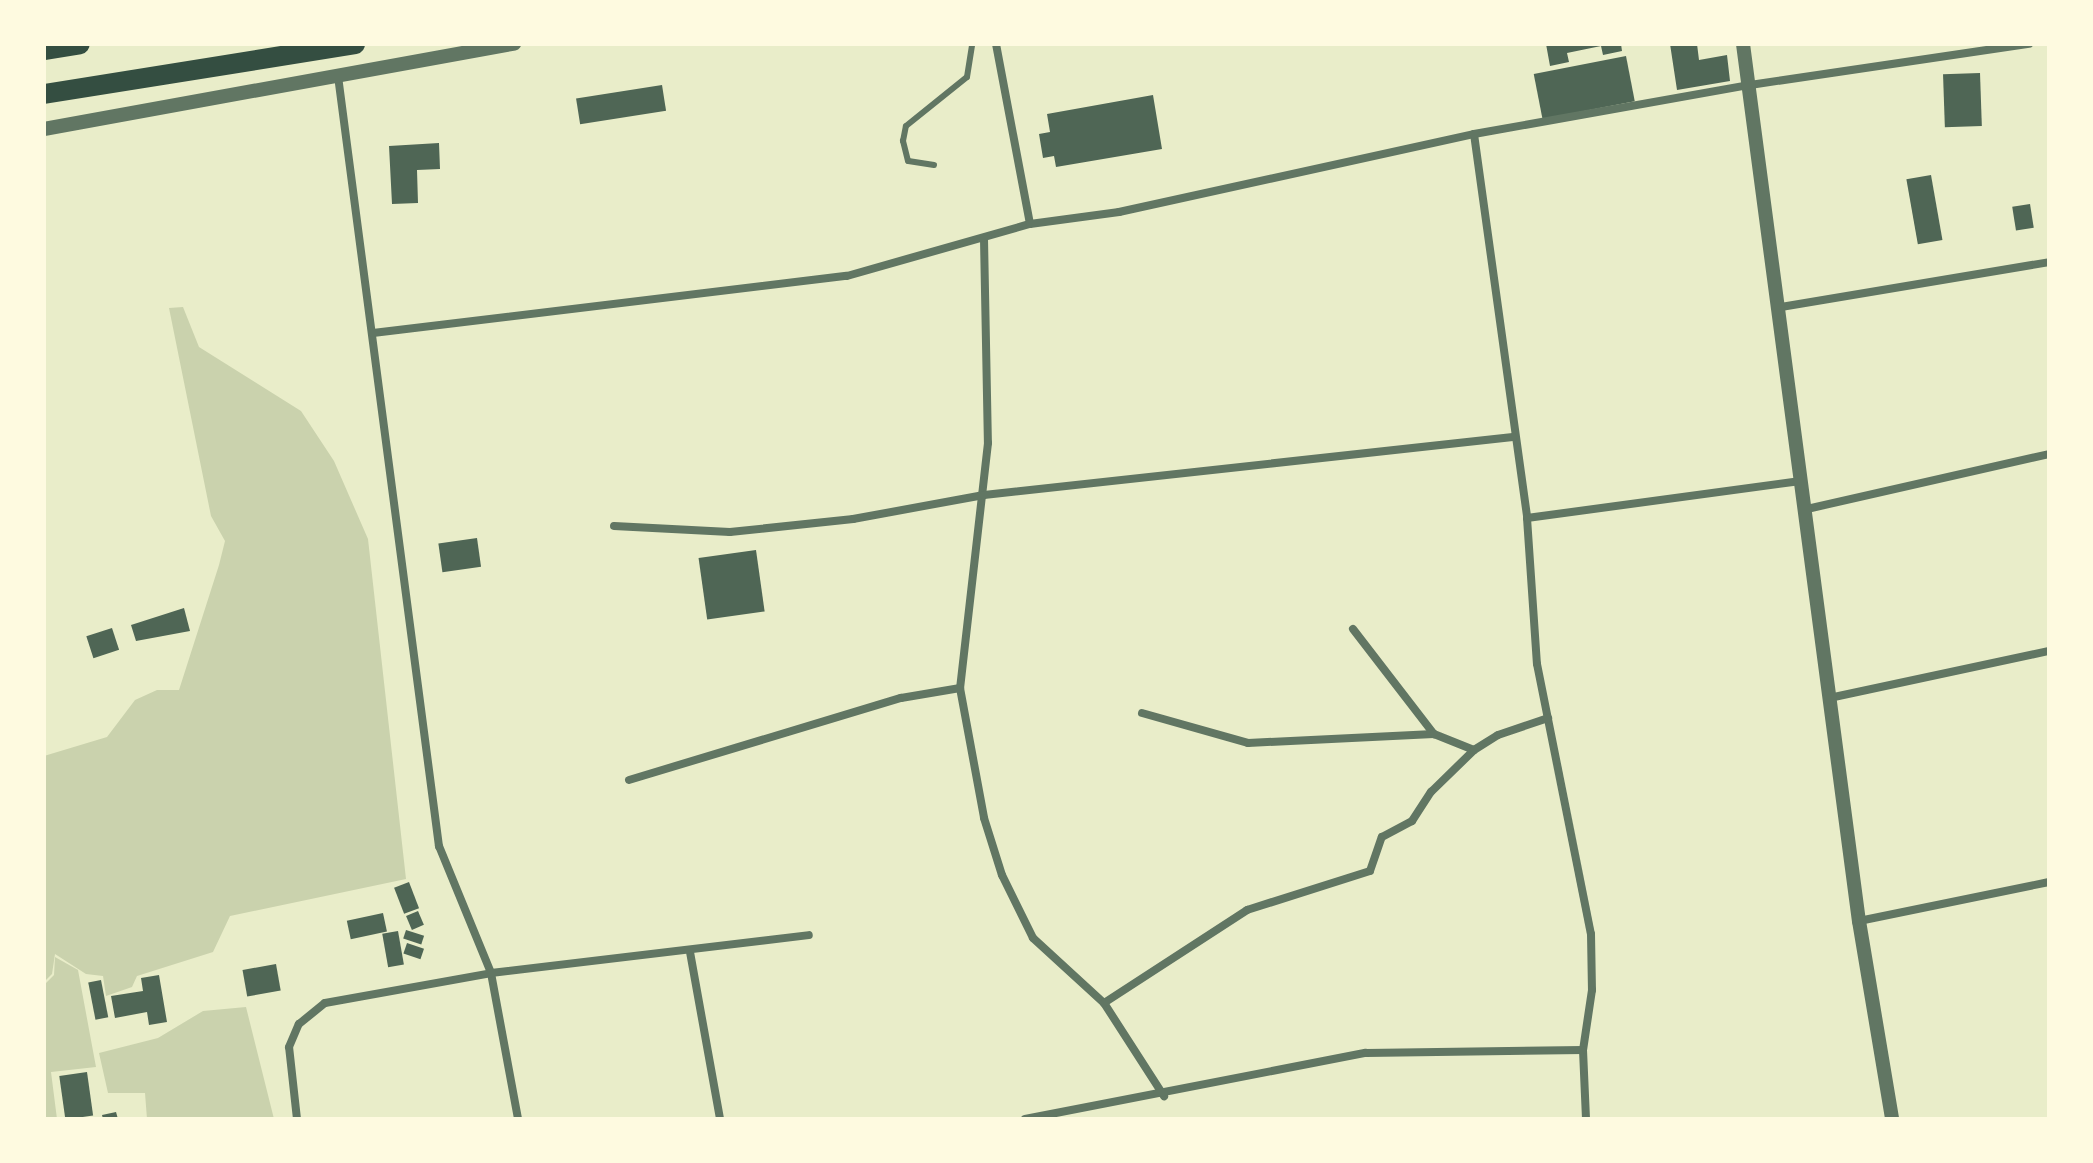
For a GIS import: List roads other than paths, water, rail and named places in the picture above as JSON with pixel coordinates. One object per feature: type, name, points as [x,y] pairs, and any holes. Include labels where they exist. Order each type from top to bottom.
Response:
[{"type":"highway","points":[[44,50],[80,44]]},
{"type":"highway","points":[[44,94],[355,44]]},
{"type":"street","points":[[44,129],[514,44]]},
{"type":"street","points":[[996,44],[1030,224]]},
{"type":"street","points":[[1743,44],[1781,307],[1801,481],[1834,697],[1859,921],[1892,1119]]},
{"type":"street","points":[[373,333],[847,276],[1030,224],[1119,212],[1474,134],[1750,85],[2029,44]]},
{"type":"street","points":[[338,75],[439,846],[491,973],[518,1119]]},
{"type":"street","points":[[1474,134],[1513,437],[1527,518],[1537,664],[1591,934],[1592,990],[1583,1050],[1586,1119]]},
{"type":"street","points":[[984,239],[984,495],[960,688],[984,818],[1002,875],[1033,938],[1104,1003],[1164,1096]]},
{"type":"street","points":[[1781,307],[2049,262]]},
{"type":"street","points":[[614,526],[730,532],[853,519],[984,495],[1513,437]]},
{"type":"street","points":[[1807,509],[2049,454]]},
{"type":"street","points":[[1527,518],[1801,481]]},
{"type":"street","points":[[1353,629],[1434,734]]},
{"type":"street","points":[[1834,697],[2049,651]]},
{"type":"street","points":[[629,780],[901,698],[960,688]]},
{"type":"street","points":[[1142,713],[1256,744],[1434,734],[1474,750]]},
{"type":"street","points":[[1104,1003],[1247,910],[1370,871],[1382,837],[1412,821],[1431,792],[1474,750],[1548,718]]},
{"type":"street","points":[[1859,921],[2049,882]]},
{"type":"street","points":[[297,1119],[288,1056],[292,1035],[313,1010],[346,997],[491,973],[690,952],[809,935]]},
{"type":"street","points":[[690,952],[720,1119]]},
{"type":"street","points":[[1025,1119],[1164,1096],[1366,1053],[1583,1050]]},
{"type":"lane","points":[[934,165],[908,161],[903,141],[906,126],[967,77],[972,44]]}]
